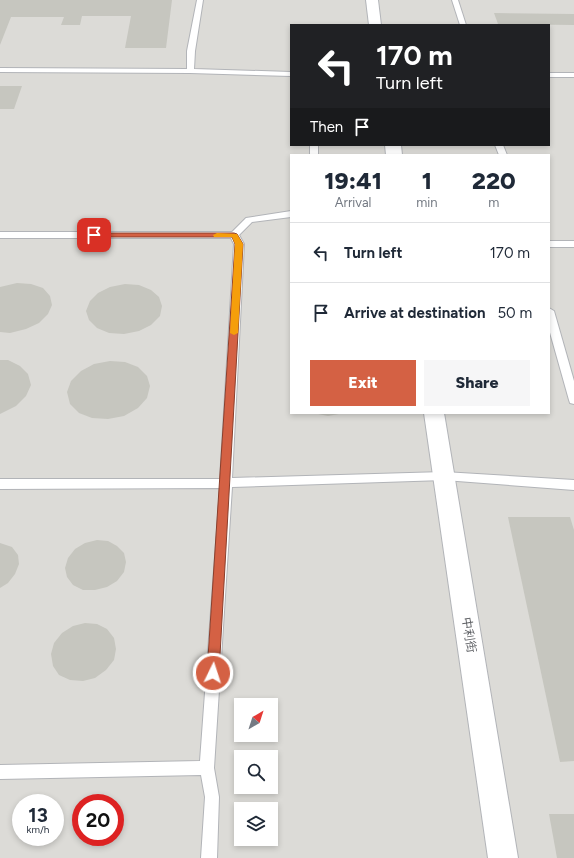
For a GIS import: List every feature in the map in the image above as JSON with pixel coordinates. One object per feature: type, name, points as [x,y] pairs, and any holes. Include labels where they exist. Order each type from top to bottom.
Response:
[{"type":"street","points":[[372,0],[375,24]]},
{"type":"street","name":"中利街","points":[[434,414],[503,858]]},
{"type":"lane","points":[[190,71],[191,51],[200,0]]},
{"type":"lane","points":[[455,0],[463,24]]},
{"type":"lane","points":[[0,70],[190,71],[290,74]]},
{"type":"lane","points":[[550,75],[574,75]]},
{"type":"lane","points":[[0,235],[234,235],[249,220],[290,214]]},
{"type":"lane","points":[[209,858],[212,797],[207,768],[226,483],[239,244],[234,235]]},
{"type":"lane","points":[[550,244],[574,244]]},
{"type":"lane","points":[[550,315],[574,400]]},
{"type":"lane","points":[[0,484],[226,483],[444,476],[574,485]]},
{"type":"lane","points":[[0,772],[207,768]]},
{"type":"shaded area","points":[[0,0],[574,0],[574,858],[0,858]]},
{"type":"building","points":[[0,0],[172,0],[166,48],[125,48],[131,16],[82,16],[80,25],[61,25],[64,17],[11,17],[0,45]]},
{"type":"building","points":[[494,13],[574,14],[574,25],[498,24]]},
{"type":"building","points":[[0,86],[22,86],[14,109],[0,109]]},
{"type":"building","points":[[17,283],[31,284],[43,288],[50,296],[52,305],[48,314],[39,323],[26,329],[10,333],[0,332],[0,287]]},
{"type":"building","points":[[125,284],[139,285],[151,290],[159,297],[162,306],[160,316],[151,325],[139,331],[124,334],[109,333],[97,328],[89,320],[86,311],[90,301],[98,293],[110,287]]},
{"type":"building","points":[[0,360],[8,360],[20,366],[28,374],[31,385],[26,396],[16,406],[0,414]]},
{"type":"building","points":[[110,361],[125,362],[138,367],[147,376],[150,386],[147,398],[138,408],[124,416],[108,419],[92,418],[79,413],[70,404],[67,392],[71,381],[81,371],[94,364]]},
{"type":"building","points":[[318,414],[339,414],[328,416]]},
{"type":"building","points":[[508,517],[570,517],[574,530],[574,761],[560,762]]},
{"type":"building","points":[[97,540],[108,541],[117,546],[124,553],[126,562],[124,572],[117,581],[107,587],[95,590],[83,590],[73,585],[67,577],[65,568],[68,558],[75,549],[85,543]]},
{"type":"building","points":[[0,543],[12,547],[18,555],[19,564],[15,574],[8,583],[0,588]]},
{"type":"building","points":[[85,623],[97,624],[107,629],[114,638],[116,649],[114,660],[106,670],[95,678],[83,681],[70,680],[59,675],[53,666],[51,654],[54,643],[62,633],[73,626]]},
{"type":"building","points":[[549,814],[574,814],[574,858],[557,858]]},
{"type":"slow traffic","points":[[217,235],[234,235],[239,244],[234,333]]},
{"type":"route","points":[[94,235],[234,235],[239,244],[226,483],[213,673]]}]
